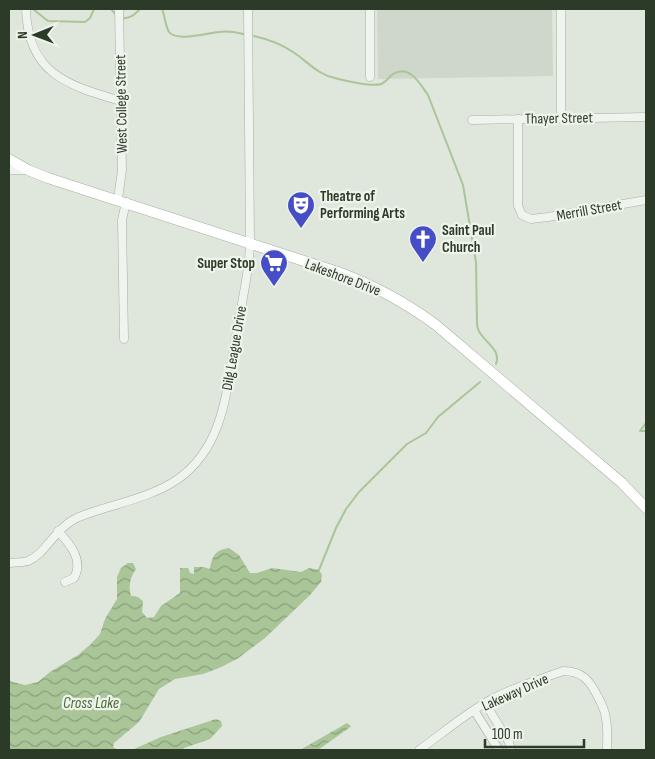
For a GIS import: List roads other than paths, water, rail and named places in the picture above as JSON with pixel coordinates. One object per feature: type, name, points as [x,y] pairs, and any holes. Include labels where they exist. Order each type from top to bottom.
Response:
[{"type":"main road","name":"Lakeshore Drive","points":[[9,159],[28,170],[48,178],[364,282],[422,315],[622,483],[646,508]]},
{"type":"street","points":[[26,9],[30,37],[41,61],[49,70],[67,83],[121,101]]},
{"type":"street","name":"West College Street","points":[[119,9],[124,339]]},
{"type":"street","name":"Dilg League Drive","points":[[9,562],[21,562],[33,558],[58,530],[71,521],[165,487],[190,470],[208,448],[217,431],[224,406],[246,278],[250,243],[248,9]]},
{"type":"street","points":[[370,9],[370,77]]},
{"type":"street","points":[[561,9],[561,118]]},
{"type":"street","name":"Thayer Street","points":[[472,120],[646,117]]},
{"type":"street","name":"Merrill Street","points":[[518,119],[518,206],[522,215],[531,219],[548,218],[646,200]]},
{"type":"street","points":[[9,170],[28,170]]},
{"type":"street","points":[[58,530],[73,549],[78,562],[77,573],[74,578],[65,582]]},
{"type":"street","name":"Lakeway Drive","points":[[419,750],[485,703],[517,688],[563,671],[583,675],[592,686],[606,717],[607,750]]},
{"type":"street","points":[[485,703],[509,742],[511,750]]},
{"type":"street","points":[[474,710],[499,750]]},
{"type":"water","name":"Cross Lake","points":[[229,548],[239,555],[250,573],[257,573],[272,568],[301,572],[309,568],[319,570],[322,575],[321,582],[265,638],[237,659],[203,674],[175,679],[159,689],[139,722],[114,743],[113,747],[118,750],[9,750],[9,681],[25,685],[38,682],[91,644],[100,634],[105,619],[117,599],[117,577],[121,568],[128,563],[133,563],[136,569],[130,582],[131,596],[138,597],[143,601],[142,612],[147,618],[154,617],[161,606],[180,593],[180,568],[188,568],[190,573],[194,574],[194,567],[210,569],[215,554],[220,550]]},
{"type":"water","name":"Cross Lake","points":[[216,719],[221,721],[222,726],[210,739],[182,750],[132,750],[161,737]]},
{"type":"water","points":[[347,723],[351,726],[349,728],[318,750],[300,750]]},
{"type":"waterway","points":[[33,9],[48,21],[85,22],[90,18],[94,9]]},
{"type":"waterway","points":[[111,9],[115,14]]},
{"type":"waterway","points":[[121,18],[132,16],[140,9]]},
{"type":"waterway","points":[[162,9],[169,32],[173,35],[185,37],[225,32],[243,34]]},
{"type":"waterway","points":[[254,36],[284,47],[318,71],[345,81],[377,85],[393,74],[405,72],[414,77],[422,86],[428,95],[463,185],[476,262],[477,326],[483,337],[493,347],[497,355],[496,364]]},
{"type":"waterway","points":[[319,570],[336,528],[346,509],[359,492],[407,444],[426,433],[438,417],[480,382]]},
{"type":"waterway","points":[[640,431],[646,423]]},
{"type":"waterway","points":[[640,431],[646,431]]},
{"type":"place","name":"Theatre of Performing Arts","points":[[301,229]]},
{"type":"place","name":"Saint Paul Church","points":[[423,263]]},
{"type":"place","name":"Super Stop","points":[[274,287]]}]
